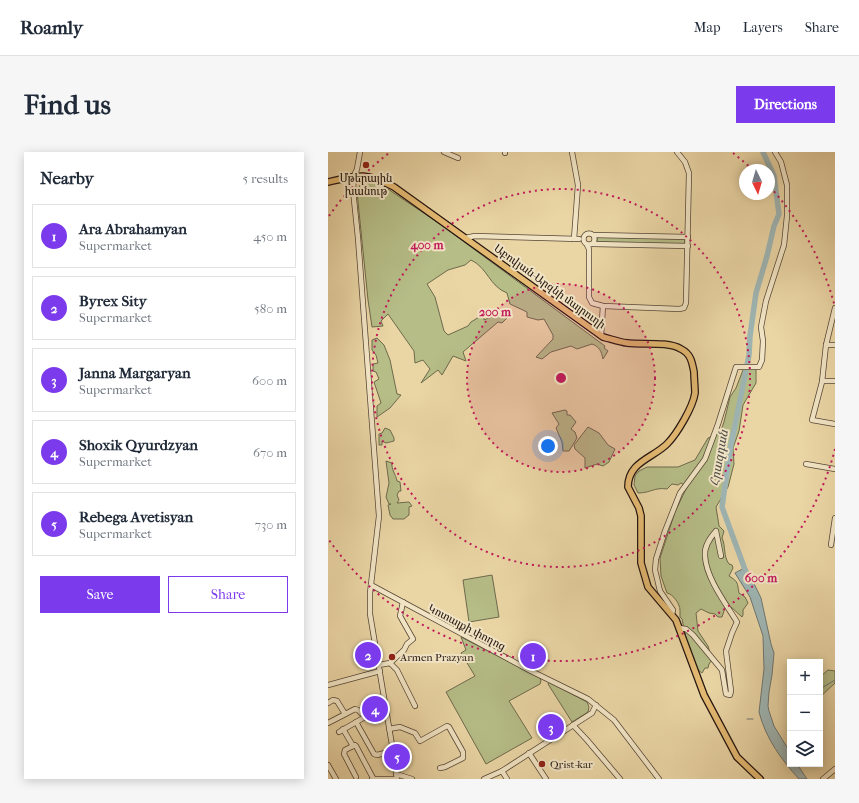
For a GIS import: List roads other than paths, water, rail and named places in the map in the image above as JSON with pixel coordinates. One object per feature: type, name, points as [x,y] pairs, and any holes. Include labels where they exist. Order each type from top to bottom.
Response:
[{"type":"main road","name":"Աբովյան-Արզնի մայրուղի","points":[[328,182],[364,175],[379,179],[394,186],[601,336],[626,343],[674,346],[688,353],[692,361],[695,382],[691,404],[672,439],[666,445],[642,460],[635,467],[630,475],[628,487],[639,508],[641,516],[641,563],[645,579],[648,587],[658,600],[672,614]]},
{"type":"main road","points":[[672,614],[679,628],[704,695],[737,757],[760,779]]},
{"type":"street","points":[[360,152],[357,169],[354,176],[353,190],[359,245],[379,516],[371,585],[370,614],[393,751],[396,778]]},
{"type":"street","points":[[444,152],[458,158]]},
{"type":"street","points":[[465,238],[475,236],[577,239],[578,185],[572,152]]},
{"type":"street","points":[[594,235],[595,240],[590,245],[589,297],[592,303],[604,306],[679,310],[684,308],[686,303],[689,173],[685,162],[677,152]]},
{"type":"street","points":[[672,614],[673,610],[660,591],[655,570],[656,559],[665,531],[680,493],[705,459],[736,367],[759,368],[762,360],[763,340],[760,327],[766,301],[784,245],[787,216],[787,185],[781,162],[776,152]]},
{"type":"street","points":[[688,237],[587,234],[584,237],[584,242],[590,245],[688,246]]},
{"type":"street","points":[[601,336],[604,306]]},
{"type":"street","points":[[835,308],[826,345],[822,381],[812,420],[835,424]]},
{"type":"street","points":[[826,345],[835,345]]},
{"type":"street","points":[[822,381],[835,381]]},
{"type":"street","points":[[806,464],[835,468]]},
{"type":"street","points":[[831,545],[835,518]]},
{"type":"street","points":[[679,628],[686,629],[722,670],[726,694],[730,694],[731,691],[726,651],[737,622],[709,574],[705,555],[708,540],[716,531],[722,556]]},
{"type":"street","name":"Կոտայքի փողոց","points":[[371,585],[531,671],[588,699],[614,720],[659,779]]},
{"type":"street","points":[[379,665],[390,663],[404,650],[406,644],[413,639],[400,616],[403,602]]},
{"type":"street","points":[[390,663],[397,670],[416,706]]},
{"type":"street","points":[[328,684],[380,671]]},
{"type":"street","points":[[328,703],[333,700],[337,701],[345,714]]},
{"type":"street","points":[[385,704],[379,707],[372,716],[365,717],[341,730],[353,746],[356,746],[372,779],[412,779]]},
{"type":"street","points":[[484,779],[502,771],[592,713],[596,705]]},
{"type":"street","points":[[328,723],[357,709],[365,717]]},
{"type":"street","points":[[356,722],[374,754],[393,751]]},
{"type":"street","points":[[573,725],[620,779]]},
{"type":"street","points":[[389,729],[400,727],[415,733],[420,741],[447,726],[449,727],[463,752],[463,758],[440,768]]},
{"type":"street","points":[[353,746],[345,750],[344,754],[355,778]]},
{"type":"street","points":[[530,753],[546,779]]},
{"type":"street","points":[[328,765],[336,779]]},
{"type":"street","points":[[823,779],[835,769]]},
{"type":"street","points":[[502,771],[507,779]]},
{"type":"water","points":[[746,567],[761,598],[774,653],[768,706],[774,726],[787,747],[787,765],[770,740],[759,712],[764,669],[763,636],[750,597],[735,573]]},
{"type":"water","points":[[789,767],[799,767],[807,779],[799,779]]},
{"type":"waterway","name":"Հրազդան","points":[[747,575],[722,507],[730,450],[749,355],[756,293],[774,226],[779,214],[774,176],[763,152]]},
{"type":"waterway","points":[[823,687],[835,680]]},
{"type":"waterway","points":[[747,719],[753,719]]},
{"type":"place","name":"Մթերային խանութ","points":[[366,165]]},
{"type":"place","name":"Byrex Sity","points":[[368,655]]},
{"type":"place","name":"Ara Abrahamyan","points":[[533,656]]},
{"type":"place","name":"Armen Prazyan","points":[[392,657]]},
{"type":"place","name":"Shoxik Qyurdzyan","points":[[375,709]]},
{"type":"place","name":"Janna Margaryan","points":[[551,727]]},
{"type":"place","name":"Rebega Avetisyan","points":[[397,757]]},
{"type":"place","name":"Qrist-kar","points":[[542,764]]}]
